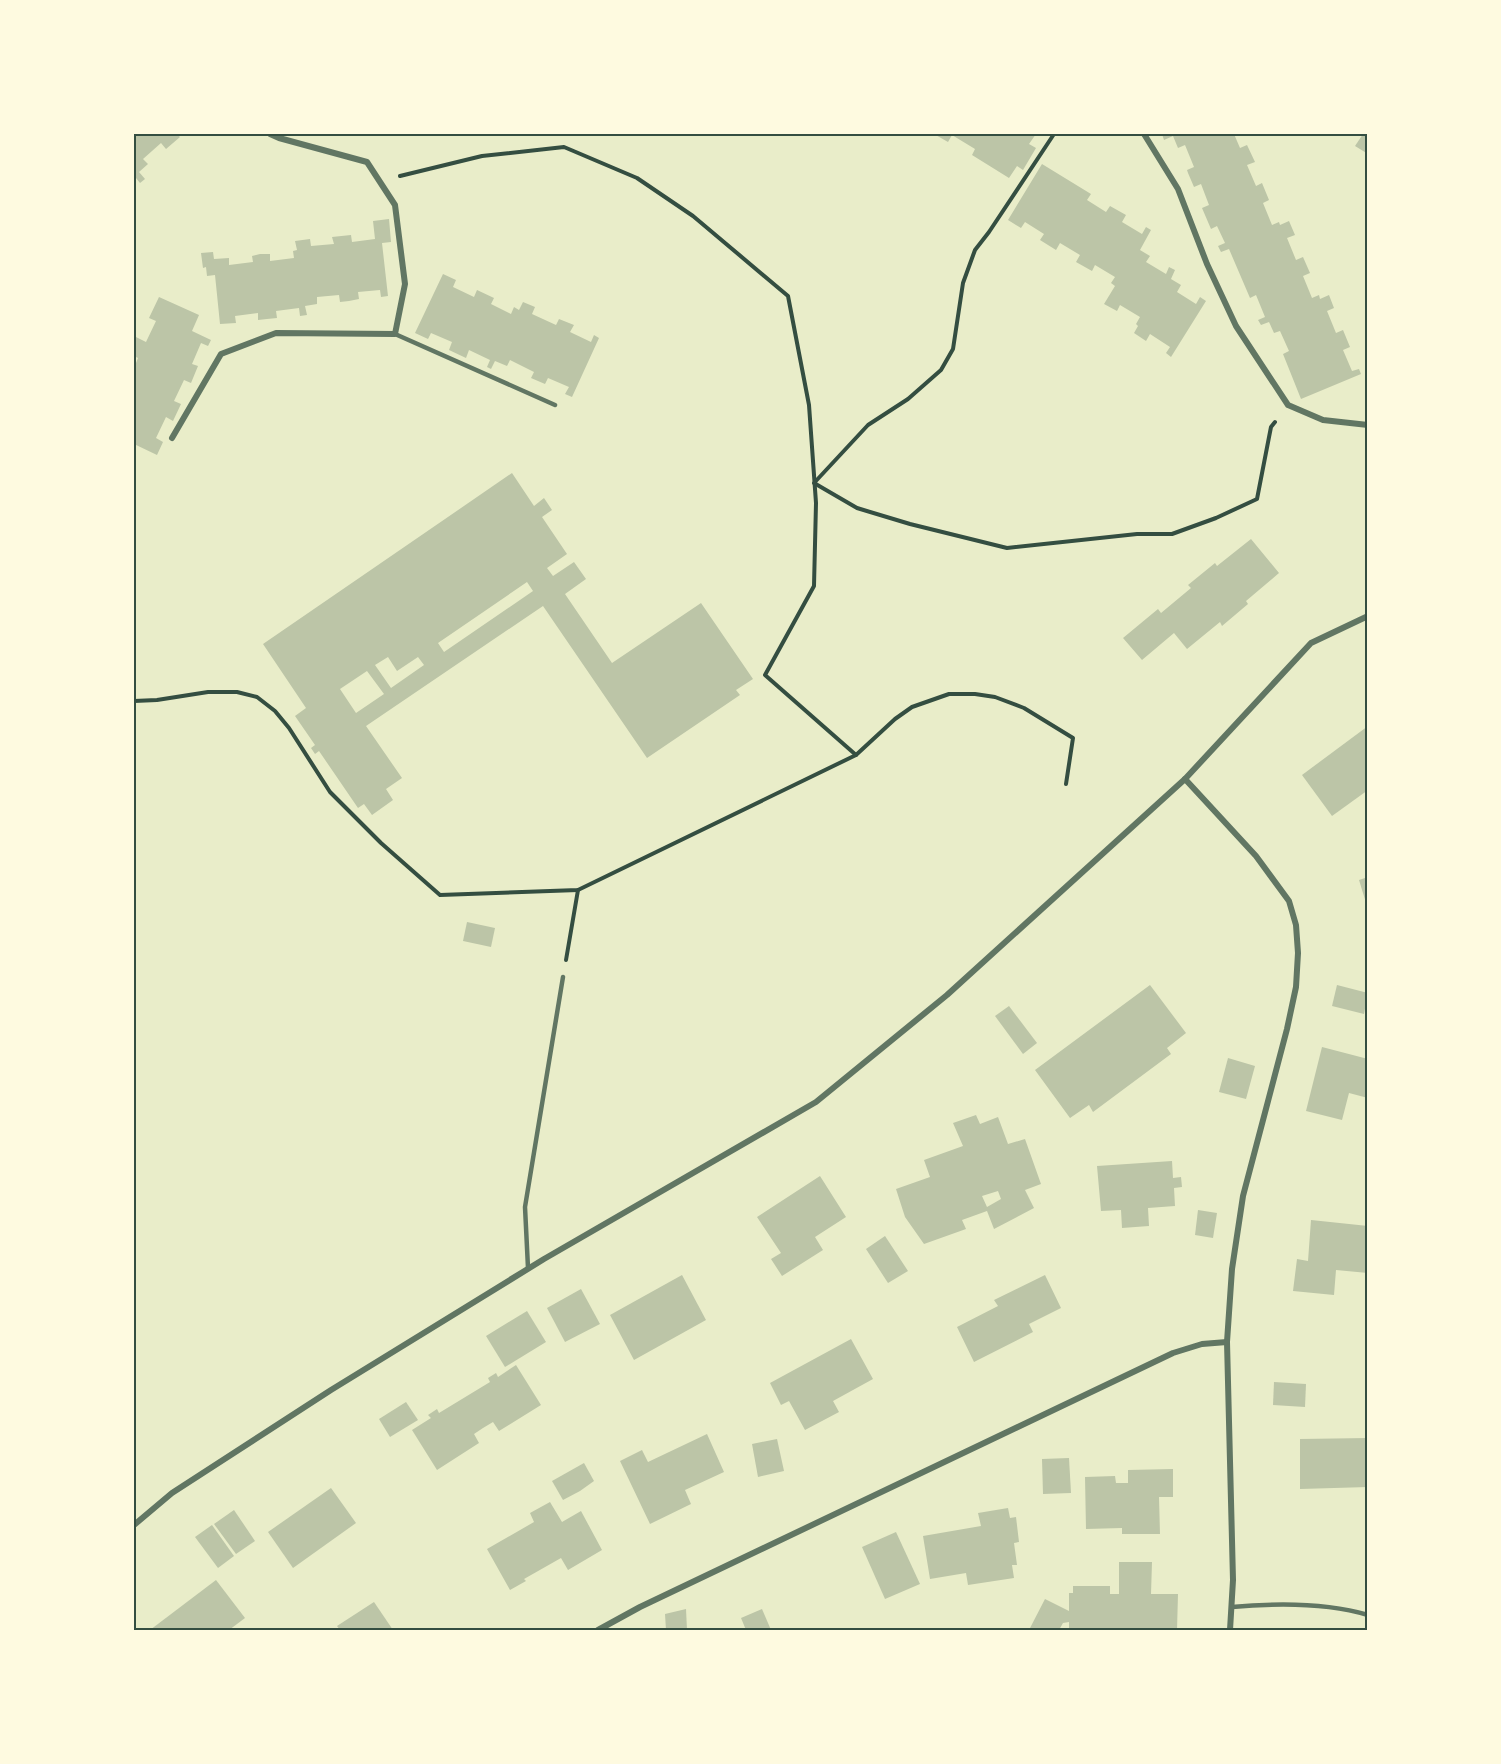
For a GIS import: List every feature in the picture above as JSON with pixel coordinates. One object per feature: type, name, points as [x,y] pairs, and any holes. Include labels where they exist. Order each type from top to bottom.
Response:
[{"type":"street","points":[[172,438],[221,354],[276,333],[395,334],[405,284],[395,205],[367,162],[270,134]]},
{"type":"street","points":[[1144,134],[1178,189],[1207,264],[1236,326],[1288,405],[1323,420],[1368,425]]},
{"type":"street","points":[[134,1525],[171,1493],[331,1390],[528,1269],[816,1102],[947,996],[1185,780],[1311,643],[1368,616]]},
{"type":"street","points":[[1185,780],[1263,865],[1289,901],[1297,934],[1296,987],[1243,1196],[1232,1269],[1227,1342],[1232,1607],[1230,1630]]},
{"type":"street","points":[[598,1630],[640,1607],[1173,1353],[1202,1344],[1227,1342]]},
{"type":"lane","points":[[395,334],[555,405]]},
{"type":"lane","points":[[528,1269],[525,1207],[563,977]]},
{"type":"lane","points":[[1232,1607],[1268,1603],[1352,1610],[1368,1614]]},
{"type":"path","points":[[814,483],[868,425],[908,399],[941,370],[953,349],[963,283],[975,250],[1054,134]]},
{"type":"path","points":[[379,181],[482,156],[564,147],[638,178],[693,216],[788,296],[809,405],[814,483],[814,586],[765,675],[856,755]]},
{"type":"path","points":[[814,483],[857,508],[910,524],[1007,548],[1137,534],[1172,534],[1216,518],[1257,499],[1271,428],[1288,405]]},
{"type":"path","points":[[134,701],[208,692],[237,692],[257,698],[274,711],[289,729],[330,792],[381,843],[440,896],[578,890],[856,755],[895,719],[912,707],[949,694],[995,697],[1024,708],[1073,738],[1065,784]]},
{"type":"path","points":[[563,977],[578,890]]},
{"type":"building","points":[[134,134],[177,134],[180,137],[166,149],[161,143],[143,159],[148,164],[139,172],[145,179],[140,183],[136,178],[134,180]]},
{"type":"building","points":[[934,134],[1036,134],[1029,144],[1036,148],[1023,170],[1017,166],[1009,178],[972,155],[975,149],[952,135],[948,142]]},
{"type":"building","points":[[1162,134],[1234,134],[1240,148],[1247,145],[1255,162],[1247,165],[1256,186],[1262,183],[1269,200],[1263,203],[1272,225],[1279,222],[1280,225],[1289,221],[1295,235],[1287,238],[1296,260],[1303,257],[1310,273],[1303,276],[1312,298],[1319,295],[1320,299],[1329,295],[1334,308],[1327,311],[1336,333],[1343,330],[1350,347],[1343,350],[1352,371],[1359,369],[1361,374],[1301,399],[1283,354],[1289,351],[1280,331],[1274,333],[1269,322],[1261,325],[1258,320],[1265,317],[1256,295],[1250,298],[1229,249],[1221,252],[1218,246],[1225,243],[1217,226],[1211,229],[1202,208],[1209,205],[1201,184],[1194,187],[1188,173],[1187,170],[1194,167],[1185,145],[1178,148],[1173,136],[1164,140]]},
{"type":"building","points":[[1363,134],[1368,134],[1368,154],[1355,146]]},
{"type":"building","points":[[1042,164],[1091,194],[1087,200],[1106,212],[1110,206],[1126,215],[1122,222],[1142,234],[1146,227],[1151,230],[1140,250],[1150,256],[1146,262],[1166,274],[1169,267],[1175,270],[1171,279],[1181,285],[1177,292],[1196,304],[1200,297],[1206,301],[1171,357],[1166,353],[1170,347],[1150,334],[1146,341],[1134,333],[1140,317],[1120,305],[1117,311],[1104,304],[1115,286],[1111,283],[1115,277],[1095,265],[1092,271],[1076,262],[1080,255],[1060,243],[1056,250],[1040,240],[1044,234],[1025,222],[1021,228],[1008,220]]},
{"type":"building","points":[[389,219],[391,242],[382,243],[388,296],[381,297],[380,290],[358,292],[359,299],[340,302],[339,295],[317,297],[317,304],[305,306],[307,315],[300,316],[299,308],[276,311],[277,318],[258,320],[258,313],[235,316],[236,323],[220,324],[215,275],[207,276],[206,267],[203,268],[201,253],[213,252],[214,259],[229,258],[229,265],[253,262],[252,256],[260,254],[270,254],[270,261],[294,258],[293,251],[297,250],[295,241],[310,239],[311,246],[334,244],[332,237],[351,235],[352,242],[375,239],[373,221]]},
{"type":"building","points":[[443,274],[456,280],[453,287],[474,297],[477,290],[494,298],[491,304],[511,314],[514,307],[519,310],[523,302],[535,307],[532,314],[556,325],[559,319],[574,325],[570,332],[591,342],[594,335],[599,338],[572,397],[565,394],[569,387],[548,378],[545,384],[531,378],[534,372],[510,360],[507,366],[495,361],[491,369],[487,367],[490,360],[469,350],[466,358],[449,350],[452,342],[431,333],[428,339],[415,333]]},
{"type":"building","points":[[159,297],[199,315],[192,331],[211,340],[208,346],[201,343],[192,364],[198,366],[191,383],[184,380],[174,401],[181,404],[173,421],[166,417],[156,438],[163,442],[157,455],[134,444],[134,368],[138,358],[134,356],[134,336],[146,342],[156,321],[149,318]]},
{"type":"building","points":[[512,473],[534,506],[544,498],[552,510],[542,517],[567,554],[547,568],[553,576],[574,562],[586,579],[565,594],[612,663],[701,603],[753,679],[736,690],[740,695],[647,758],[543,606],[366,726],[402,778],[386,789],[393,800],[372,815],[364,804],[358,808],[319,751],[315,754],[311,748],[315,745],[295,716],[306,708],[263,644]],"holes":[[[527,582],[533,591],[444,652],[438,643]],[[388,657],[397,671],[418,657],[424,665],[391,688],[375,665]],[[367,671],[384,694],[356,713],[340,689]]]},
{"type":"building","points":[[1251,539],[1279,573],[1246,601],[1248,604],[1222,626],[1220,622],[1187,649],[1174,633],[1142,660],[1123,638],[1158,609],[1161,613],[1191,588],[1188,585],[1215,563],[1217,566]]},
{"type":"building","points":[[1368,726],[1368,790],[1332,816],[1302,775]]},
{"type":"building","points":[[1368,877],[1368,906],[1367,906],[1359,880]]},
{"type":"building","points":[[467,922],[495,928],[491,947],[463,941]]},
{"type":"building","points":[[1150,985],[1186,1033],[1167,1048],[1171,1054],[1093,1112],[1089,1105],[1070,1118],[1035,1070]]},
{"type":"building","points":[[1337,985],[1368,993],[1364,1014],[1332,1006]]},
{"type":"building","points":[[1009,1006],[1037,1043],[1023,1054],[995,1016]]},
{"type":"building","points":[[1322,1047],[1368,1059],[1368,1098],[1349,1093],[1342,1120],[1306,1111]]},
{"type":"building","points":[[1228,1058],[1255,1066],[1246,1099],[1219,1092]]},
{"type":"building","points":[[976,1115],[980,1124],[998,1117],[1008,1144],[1025,1139],[1041,1184],[1025,1190],[1034,1208],[994,1229],[987,1211],[962,1220],[966,1229],[924,1244],[905,1217],[896,1189],[930,1177],[924,1160],[963,1146],[953,1123]],"holes":[[[998,1191],[1001,1199],[987,1207],[982,1196]]]},
{"type":"building","points":[[1172,1161],[1173,1178],[1181,1177],[1182,1187],[1174,1188],[1175,1206],[1148,1208],[1149,1226],[1122,1228],[1121,1210],[1101,1211],[1097,1166]]},
{"type":"building","points":[[820,1176],[846,1217],[815,1237],[823,1250],[782,1276],[771,1259],[781,1253],[757,1217]]},
{"type":"building","points":[[1198,1210],[1217,1213],[1213,1238],[1195,1235]]},
{"type":"building","points":[[1311,1220],[1368,1226],[1368,1273],[1336,1270],[1334,1295],[1293,1291],[1297,1259],[1308,1261]]},
{"type":"building","points":[[885,1236],[908,1271],[888,1283],[866,1249]]},
{"type":"building","points":[[682,1275],[706,1320],[634,1360],[610,1315]]},
{"type":"building","points":[[1045,1275],[1061,1308],[1029,1324],[1033,1332],[974,1362],[957,1327],[998,1306],[994,1300]]},
{"type":"building","points":[[581,1289],[600,1324],[565,1342],[547,1308]]},
{"type":"building","points":[[527,1311],[546,1342],[505,1367],[486,1336]]},
{"type":"building","points":[[851,1339],[873,1379],[833,1401],[839,1412],[805,1430],[789,1401],[781,1405],[770,1383]]},
{"type":"building","points":[[516,1365],[541,1405],[499,1431],[493,1422],[483,1428],[474,1434],[479,1443],[437,1470],[412,1430],[431,1418],[428,1415],[437,1409],[439,1413],[490,1382],[488,1378],[496,1373],[498,1377]]},
{"type":"building","points":[[1274,1382],[1306,1384],[1305,1407],[1273,1405]]},
{"type":"building","points":[[406,1402],[418,1420],[390,1437],[379,1419]]},
{"type":"building","points":[[707,1434],[724,1472],[685,1490],[691,1504],[650,1524],[620,1461],[642,1450],[648,1462]]},
{"type":"building","points":[[1368,1438],[1368,1487],[1300,1489],[1300,1439]]},
{"type":"building","points":[[777,1439],[784,1471],[758,1477],[752,1444]]},
{"type":"building","points":[[1069,1458],[1071,1493],[1043,1494],[1042,1459]]},
{"type":"building","points":[[584,1463],[594,1481],[563,1500],[552,1481]]},
{"type":"building","points":[[1173,1469],[1173,1497],[1159,1497],[1160,1534],[1122,1534],[1122,1528],[1086,1529],[1085,1477],[1115,1476],[1116,1483],[1128,1483],[1128,1470]]},
{"type":"building","points":[[331,1488],[356,1523],[293,1568],[268,1532]]},
{"type":"building","points":[[550,1502],[562,1522],[581,1511],[602,1550],[568,1570],[561,1558],[524,1579],[526,1581],[510,1590],[487,1549],[534,1522],[530,1513]]},
{"type":"building","points":[[1008,1508],[1010,1518],[1016,1517],[1019,1542],[1014,1543],[1017,1565],[1012,1565],[1014,1578],[968,1585],[966,1573],[930,1579],[923,1536],[981,1526],[978,1513]]},
{"type":"building","points":[[234,1510],[255,1541],[236,1554],[214,1524]]},
{"type":"building","points":[[212,1525],[234,1556],[218,1568],[195,1537]]},
{"type":"building","points":[[896,1532],[920,1584],[885,1599],[862,1547]]},
{"type":"building","points":[[1119,1562],[1152,1562],[1151,1594],[1178,1594],[1177,1630],[1069,1630],[1069,1622],[1063,1623],[1059,1630],[1029,1630],[1045,1599],[1069,1611],[1069,1593],[1073,1593],[1073,1586],[1110,1586],[1110,1594],[1119,1594]]},
{"type":"building","points":[[216,1580],[245,1618],[229,1630],[150,1630]]},
{"type":"building","points":[[374,1602],[393,1630],[340,1630],[337,1626]]},
{"type":"building","points":[[686,1609],[687,1630],[666,1630],[665,1614]]},
{"type":"building","points":[[762,1609],[771,1630],[746,1630],[741,1618]]}]
